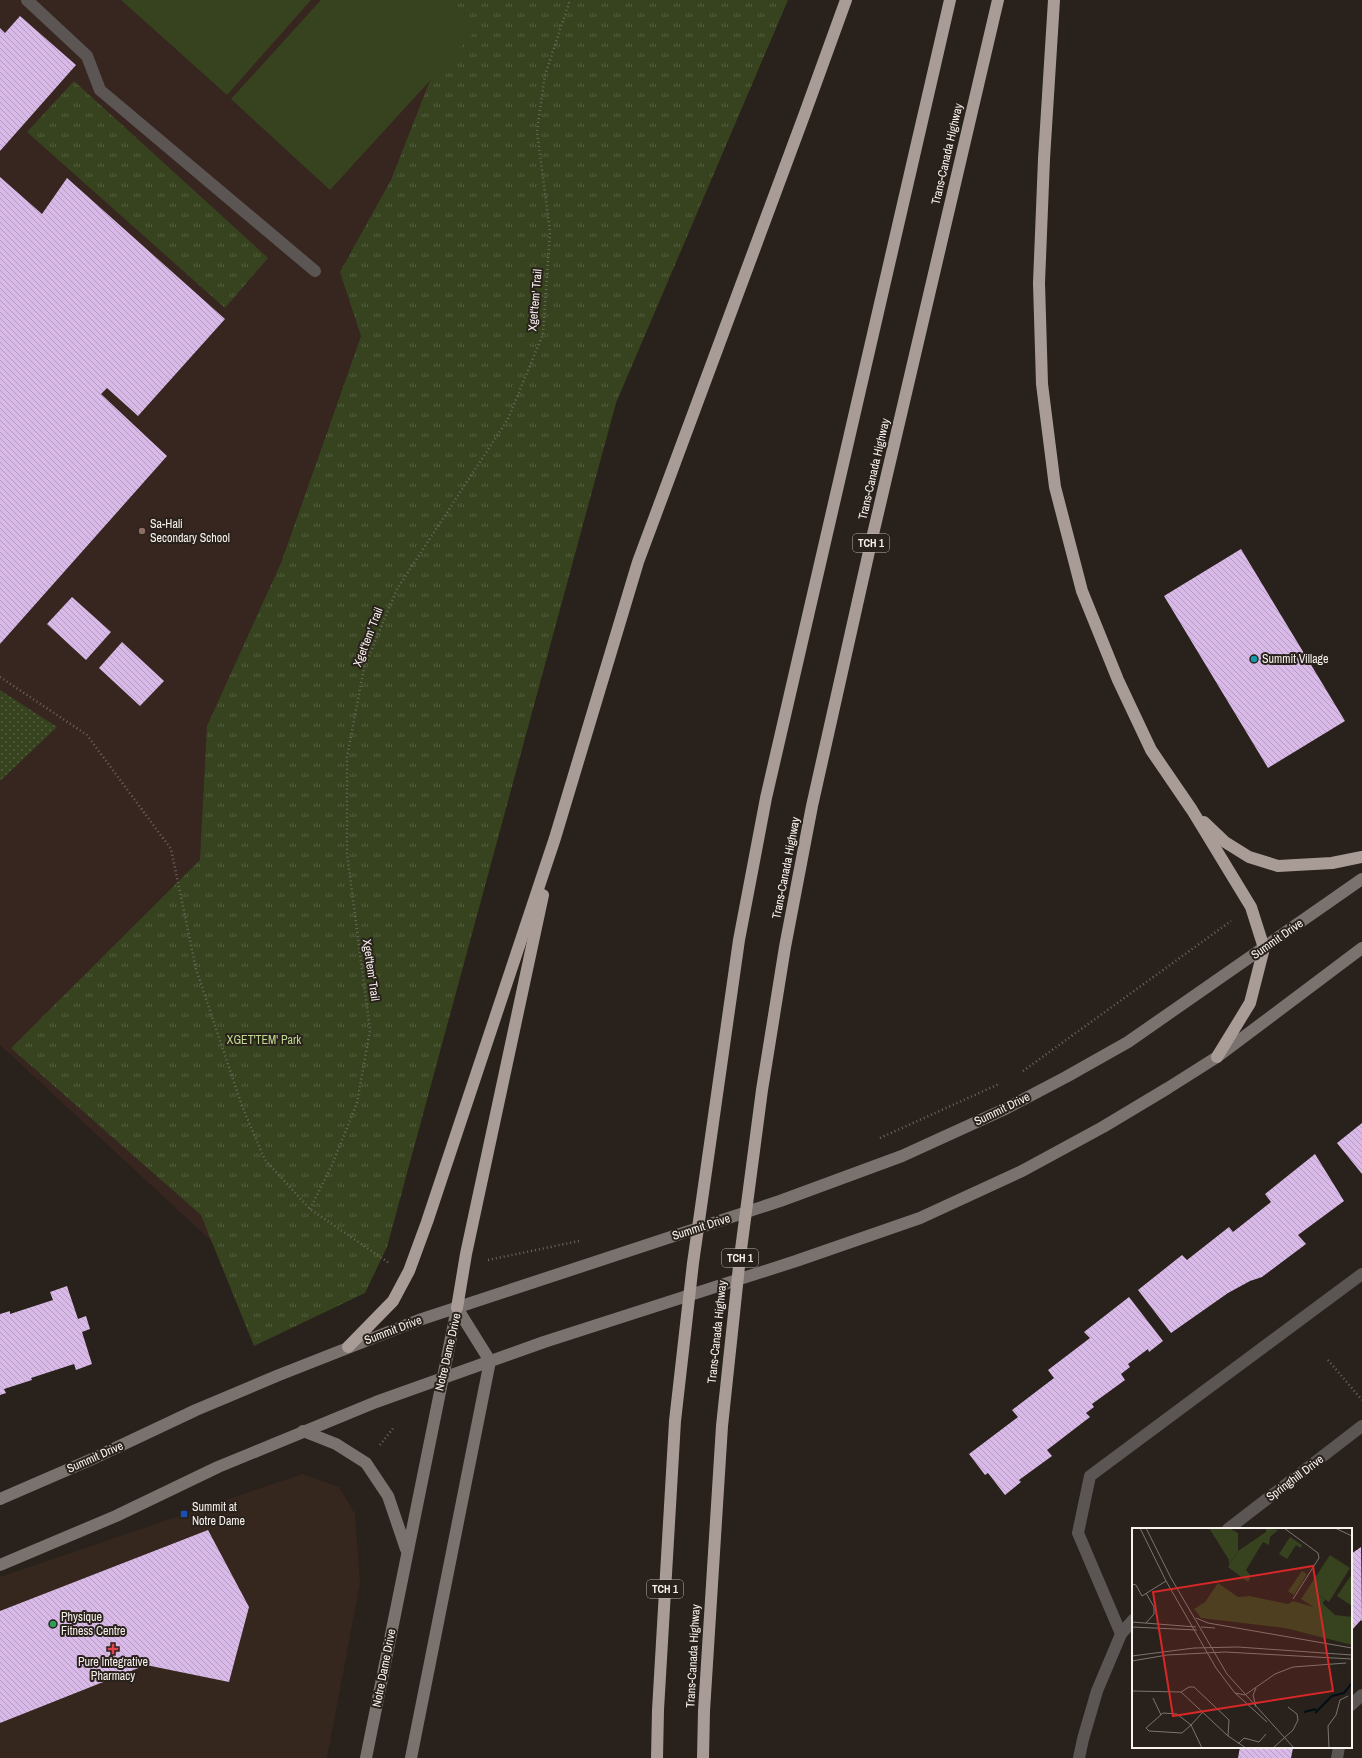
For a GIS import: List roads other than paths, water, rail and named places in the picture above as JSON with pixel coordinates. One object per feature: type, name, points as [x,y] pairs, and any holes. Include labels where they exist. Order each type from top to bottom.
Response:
[{"type":"highway","points":[[348,1347],[394,1301],[409,1271],[427,1222],[555,838],[638,562],[846,0]]},
{"type":"highway","name":"TCH 1","points":[[657,1758],[658,1702],[675,1421],[693,1263],[717,1085],[739,940],[766,798],[950,0]]},
{"type":"highway","name":"Trans-Canada Highway","points":[[703,1758],[704,1711],[722,1426],[740,1257],[762,1090],[785,947],[812,806],[872,539],[998,0]]},
{"type":"highway","points":[[1054,0],[1044,159],[1039,283],[1042,384],[1055,487],[1082,591],[1118,680],[1151,750],[1192,810],[1251,907],[1264,948],[1250,1003],[1217,1057]]},
{"type":"highway","points":[[1192,810],[1225,842],[1249,857],[1278,866],[1332,863],[1362,857]]},
{"type":"highway","points":[[457,1308],[466,1254],[555,838]]},
{"type":"main road","name":"Summit Drive","points":[[0,1499],[90,1460],[196,1410],[348,1347],[419,1320],[780,1201],[902,1156],[1005,1109],[1066,1078],[1128,1042],[1362,879]]},
{"type":"main road","points":[[0,1565],[116,1516],[218,1467],[376,1402],[544,1342],[796,1261],[920,1218],[1022,1171],[1103,1127],[1217,1057],[1362,948]]},
{"type":"main road","name":"Notre Dame Drive","points":[[457,1308],[490,1361]]},
{"type":"main road","name":"Notre Dame Drive","points":[[366,1758],[406,1551],[441,1378],[457,1308]]},
{"type":"main road","points":[[411,1758],[490,1361]]},
{"type":"main road","points":[[303,1431],[336,1444],[366,1463],[388,1496],[406,1551]]},
{"type":"street","points":[[27,0],[87,56],[100,90],[315,271]]},
{"type":"street","points":[[1121,1634],[1078,1533],[1090,1476],[1362,1274]]},
{"type":"street","name":"Springhill Drive","points":[[1229,1528],[1362,1426]]},
{"type":"street","points":[[1079,1758],[1097,1692],[1121,1634],[1132,1621]]},
{"type":"street","points":[[1352,1704],[1362,1694]]},
{"type":"street","points":[[1337,1758],[1339,1748]]},
{"type":"place","name":"Sa-Hali Secondary School","points":[[142,531]]},
{"type":"place","name":"Summit Village","points":[[1254,659]]},
{"type":"place","name":"Summit at Notre Dame","points":[[184,1514]]},
{"type":"place","name":"Physique Fitness Centre","points":[[53,1624]]},
{"type":"place","name":"Pure Integrative Pharmacy","points":[[113,1649]]},
{"type":"park label","name":"XGET'TEM' Park","points":[[264,1040]]}]
